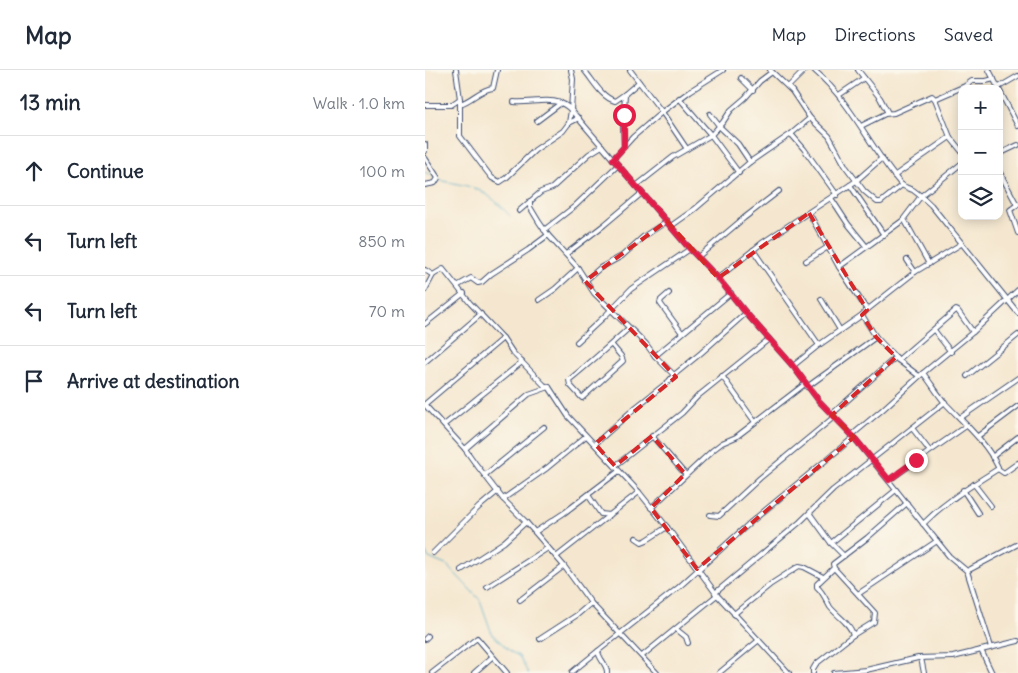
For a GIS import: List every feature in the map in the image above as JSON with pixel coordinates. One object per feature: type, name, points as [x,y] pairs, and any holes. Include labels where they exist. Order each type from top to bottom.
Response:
[{"type":"street","points":[[456,70],[460,99],[460,136],[488,174],[500,182],[509,176],[535,150],[563,131],[569,123],[579,118]]},
{"type":"street","points":[[460,104],[474,98],[483,89],[493,88],[497,70]]},
{"type":"street","points":[[571,70],[573,79]]},
{"type":"street","points":[[569,123],[573,79],[576,70]]},
{"type":"street","points":[[584,70],[597,88],[611,100],[615,101],[639,82]]},
{"type":"street","points":[[630,70],[687,149]]},
{"type":"street","points":[[613,159],[679,98],[723,70]]},
{"type":"street","points":[[788,87],[805,70]]},
{"type":"street","points":[[814,70],[839,96],[894,176],[902,185],[921,196],[931,205],[1018,313]]},
{"type":"street","points":[[859,70],[880,98],[888,113]]},
{"type":"street","points":[[989,70],[998,85]]},
{"type":"street","points":[[636,186],[673,157],[711,135],[720,127],[731,110],[771,71],[796,96],[810,118],[829,136],[856,181],[867,194],[879,203],[902,185]]},
{"type":"street","points":[[1002,85],[1018,76]]},
{"type":"street","points":[[741,78],[753,90]]},
{"type":"street","points":[[839,96],[864,78]]},
{"type":"street","points":[[935,99],[972,81],[986,82],[994,80]]},
{"type":"street","points":[[624,147],[625,94]]},
{"type":"street","points":[[861,126],[888,113],[897,112],[931,95],[935,99],[949,137],[958,147]]},
{"type":"street","points":[[1003,96],[1018,126]]},
{"type":"street","points":[[679,98],[711,135],[739,173]]},
{"type":"street","points":[[425,105],[451,105],[460,99]]},
{"type":"street","points":[[514,102],[561,102],[579,118],[690,249],[699,256],[731,293],[746,313],[793,366],[806,385],[853,436],[954,561],[967,571],[991,647]]},
{"type":"street","points":[[537,120],[561,102]]},
{"type":"street","points":[[710,114],[720,127],[738,144],[750,162]]},
{"type":"street","points":[[671,226],[695,209],[750,162],[791,134],[810,118]]},
{"type":"street","points":[[791,134],[837,195]]},
{"type":"street","points":[[894,176],[949,137]]},
{"type":"street","points":[[425,144],[425,151]]},
{"type":"street","points":[[1003,152],[1018,145]]},
{"type":"street","points":[[519,211],[541,192],[552,188],[589,154],[602,146]]},
{"type":"street","points":[[425,158],[438,178],[435,182],[425,185]]},
{"type":"street","points":[[718,278],[753,250],[837,195],[856,181],[881,158]]},
{"type":"street","points":[[545,230],[575,206],[618,165]]},
{"type":"street","points":[[839,267],[904,219],[921,196],[958,166]]},
{"type":"street","points":[[1001,175],[1017,205],[1011,208],[1010,213],[1018,234]]},
{"type":"street","points":[[850,185],[884,235]]},
{"type":"street","points":[[699,256],[779,191]]},
{"type":"street","points":[[566,254],[642,193]]},
{"type":"street","points":[[831,198],[848,224],[866,246]]},
{"type":"street","points":[[530,201],[530,207],[548,235],[578,268],[594,293],[646,344],[674,375]]},
{"type":"street","points":[[809,213],[839,267],[867,310]]},
{"type":"street","points":[[904,219],[929,264]]},
{"type":"street","points":[[585,281],[600,268],[621,256],[643,237],[667,221]]},
{"type":"street","points":[[457,286],[471,278],[479,284],[548,235]]},
{"type":"street","points":[[793,366],[862,315],[915,272],[961,244]]},
{"type":"street","points":[[806,261],[828,247]]},
{"type":"street","points":[[577,342],[631,289],[690,249]]},
{"type":"street","points":[[753,250],[819,345]]},
{"type":"street","points":[[907,260],[915,272]]},
{"type":"street","points":[[425,290],[433,275],[443,268],[503,338],[513,353],[549,388],[568,416],[639,492],[716,594],[789,673]]},
{"type":"street","points":[[539,300],[555,289],[578,268]]},
{"type":"street","points":[[425,270],[433,275]]},
{"type":"street","points":[[572,672],[674,590],[846,443],[921,374],[951,352],[1018,290]]},
{"type":"street","points":[[425,324],[464,293]]},
{"type":"street","points":[[669,293],[660,303],[682,334]]},
{"type":"street","points":[[655,356],[731,293]]},
{"type":"street","points":[[821,299],[840,330]]},
{"type":"street","points":[[710,515],[719,516],[760,478],[956,310],[973,332]]},
{"type":"street","points":[[595,444],[746,313]]},
{"type":"street","points":[[425,362],[481,314]]},
{"type":"street","points":[[862,315],[876,337],[897,359],[921,374],[966,426],[978,436],[998,466],[998,470]]},
{"type":"street","points":[[611,344],[623,361],[583,398],[570,385],[569,380],[589,365],[611,344],[629,328]]},
{"type":"street","points":[[934,330],[951,352]]},
{"type":"street","points":[[967,376],[1018,335]]},
{"type":"street","points":[[651,508],[685,474],[722,443],[736,436],[876,337]]},
{"type":"street","points":[[503,338],[425,404],[465,449],[503,499],[526,522],[564,566],[591,603],[657,673]]},
{"type":"street","points":[[615,466],[682,413],[698,396],[769,339]]},
{"type":"street","points":[[444,425],[522,362]]},
{"type":"street","points":[[722,376],[755,422]]},
{"type":"street","points":[[960,418],[1018,378]]},
{"type":"street","points":[[465,449],[529,394],[549,388]]},
{"type":"street","points":[[642,656],[810,514],[833,490],[945,402]]},
{"type":"street","points":[[978,436],[1018,406]]},
{"type":"street","points":[[889,480],[929,450],[966,426]]},
{"type":"street","points":[[485,475],[544,427]]},
{"type":"street","points":[[911,428],[929,450]]},
{"type":"street","points":[[503,499],[547,468],[586,436]]},
{"type":"street","points":[[652,436],[685,474]]},
{"type":"street","points":[[992,457],[1018,437]]},
{"type":"street","points":[[998,470],[1004,473],[1018,464]]},
{"type":"street","points":[[923,524],[938,509],[963,490],[998,470]]},
{"type":"street","points":[[535,532],[564,513],[619,471]]},
{"type":"street","points":[[974,484],[991,506]]},
{"type":"street","points":[[831,542],[897,490]]},
{"type":"street","points":[[963,490],[979,513]]},
{"type":"street","points":[[433,553],[479,507],[498,491]]},
{"type":"street","points":[[556,558],[639,492]]},
{"type":"street","points":[[588,495],[602,515],[610,515]]},
{"type":"street","points":[[853,635],[851,629],[835,612],[817,587],[817,584],[834,568],[833,564],[907,503]]},
{"type":"street","points":[[598,510],[598,516],[602,521]]},
{"type":"street","points":[[810,514],[844,556]]},
{"type":"street","points":[[461,570],[504,542],[526,522]]},
{"type":"street","points":[[636,538],[640,542],[647,540],[667,527]]},
{"type":"street","points":[[858,594],[937,541]]},
{"type":"street","points":[[967,571],[1018,544]]},
{"type":"street","points":[[487,587],[548,548]]},
{"type":"street","points":[[520,600],[564,566]]},
{"type":"street","points":[[734,614],[771,584],[799,566],[823,577]]},
{"type":"street","points":[[813,673],[816,664],[853,635],[875,621],[874,610],[834,568]]},
{"type":"street","points":[[539,639],[577,615],[591,603]]},
{"type":"street","points":[[676,629],[686,637],[688,643]]},
{"type":"street","points":[[433,673],[477,638],[507,673]]},
{"type":"street","points":[[719,673],[759,640]]},
{"type":"street","points":[[834,673],[866,670],[905,660],[953,657],[1018,641]]},
{"type":"street","points":[[981,650],[992,673]]},
{"type":"street","points":[[598,651],[599,657],[607,669],[607,673]]},
{"type":"street","points":[[473,673],[493,657]]},
{"type":"street","points":[[921,658],[924,673]]},
{"type":"highlighted area","points":[[809,213],[867,310],[862,315],[876,337],[896,357],[832,415],[854,437],[697,569],[651,508],[685,474],[652,436],[615,466],[595,444],[676,377],[585,281],[667,221],[718,278]]},
{"type":"waterway","points":[[425,172],[435,178]]},
{"type":"waterway","points":[[439,180],[481,191],[499,204],[510,216]]},
{"type":"waterway","points":[[425,552],[429,558],[448,566],[480,600],[492,634],[511,652],[519,656],[528,673]]},
{"type":"route","points":[[624,115],[624,147],[613,159],[618,165],[690,249],[699,256],[731,293],[746,313],[793,366],[819,401],[852,435],[889,480],[916,460]]}]
